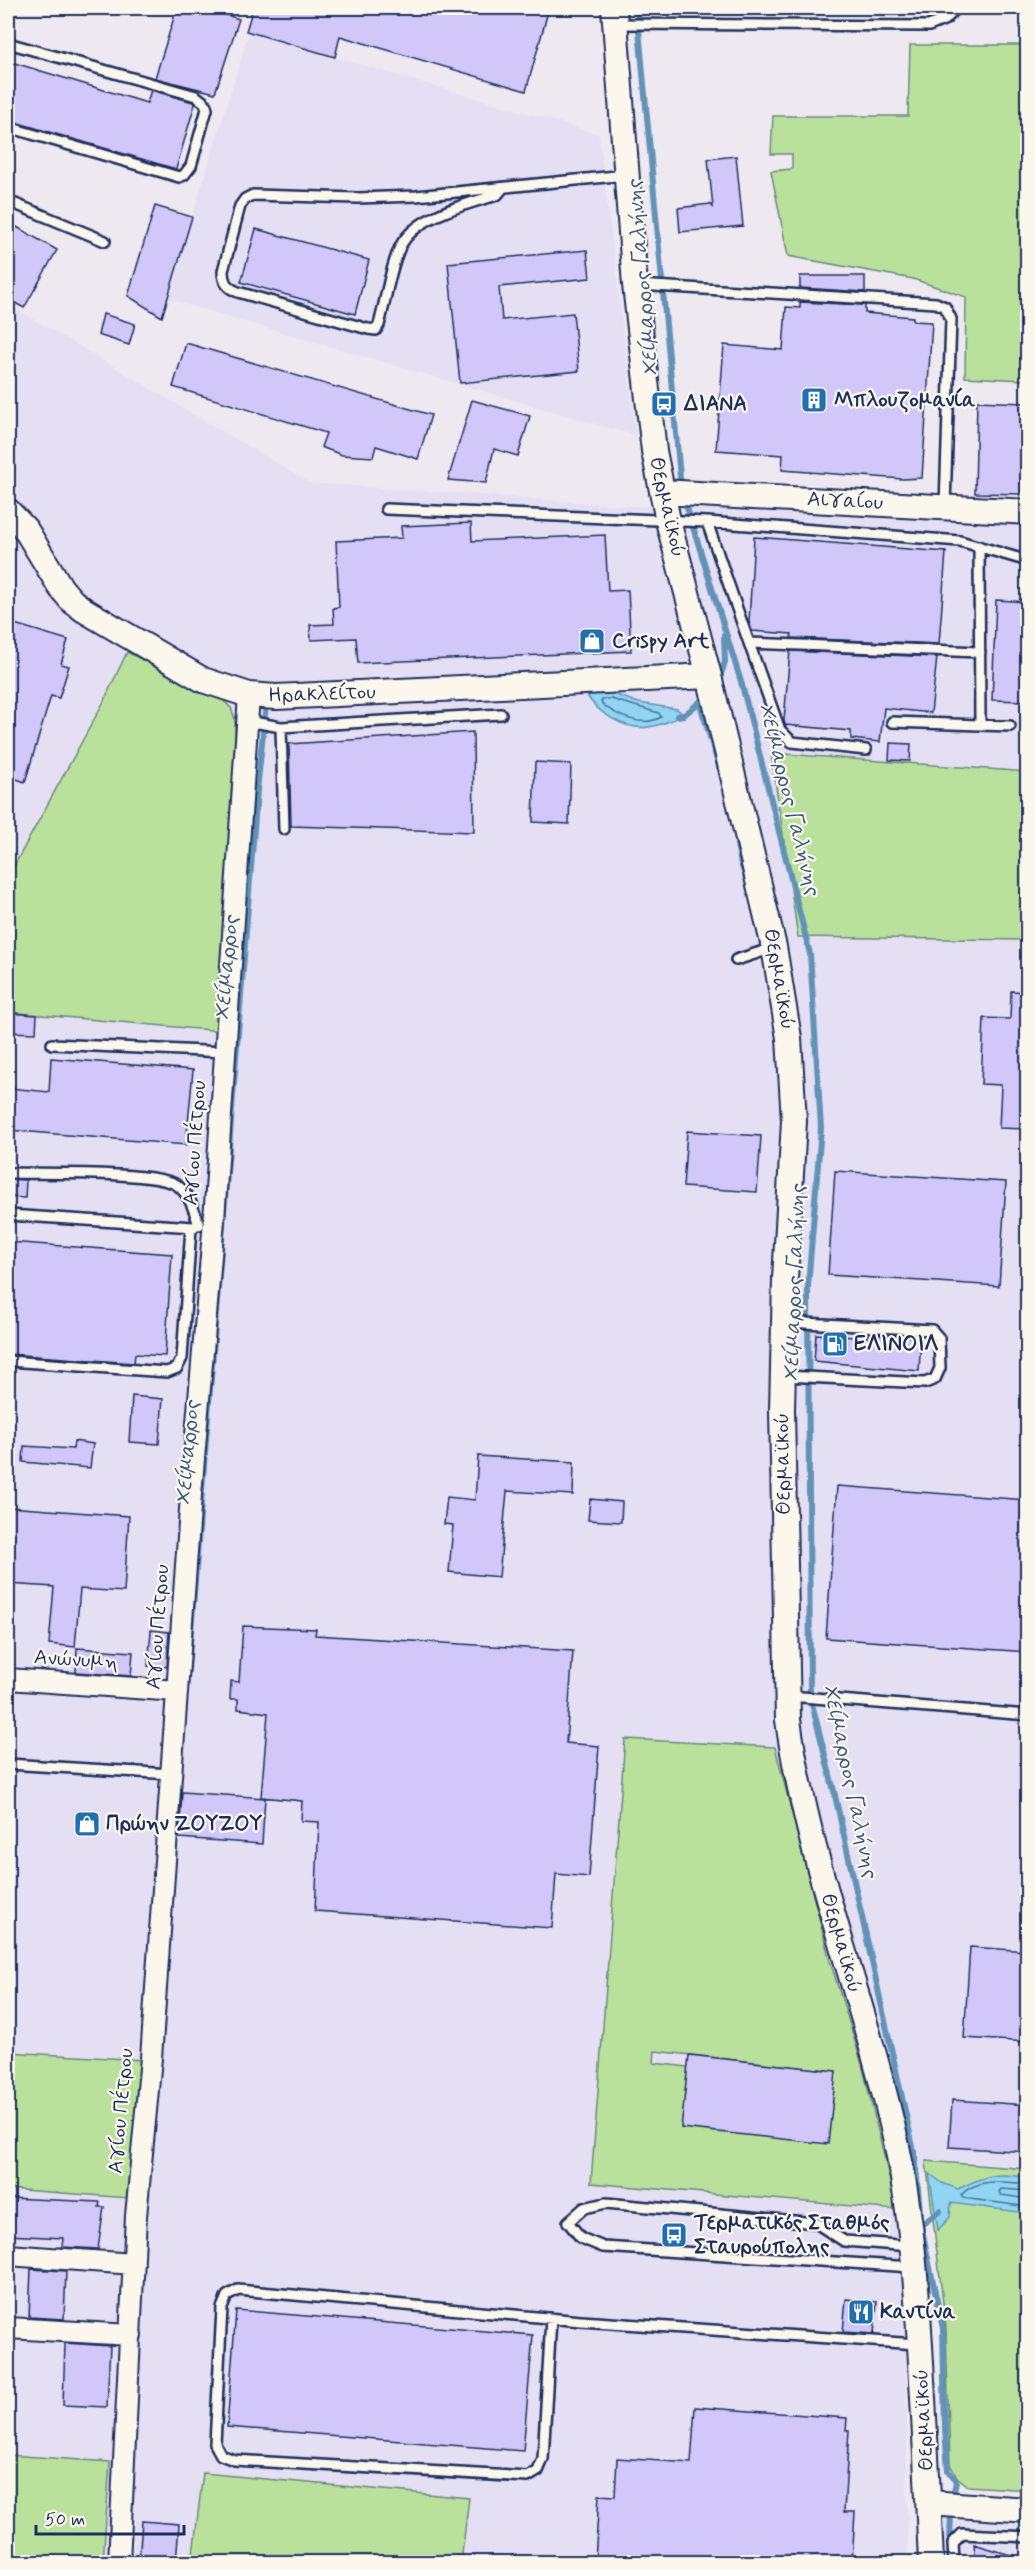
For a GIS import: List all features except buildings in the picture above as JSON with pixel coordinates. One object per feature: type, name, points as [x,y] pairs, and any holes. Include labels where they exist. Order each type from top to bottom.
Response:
[{"type":"street","name":"Θερμαϊκού","points":[[615,16],[635,285],[649,414],[662,492],[774,947],[789,1038],[794,1095],[782,1376],[787,1696],[791,1739],[818,1861],[897,2145],[914,2257],[931,2562]]},
{"type":"street","name":"Αιγαίου","points":[[662,492],[1028,512]]},
{"type":"street","name":"Ηρακλείτου","points":[[8,511],[26,530],[72,602],[102,622],[204,680],[249,695],[287,697],[709,676]]},
{"type":"street","name":"Αγίου Πέτρου","points":[[119,2562],[134,2264],[177,1691],[201,1224],[225,1052],[249,695]]},
{"type":"street","name":"Ανώνυμη","points":[[8,1679],[177,1691]]},
{"type":"street","points":[[8,2255],[134,2264]]},
{"type":"street","points":[[8,2328],[131,2335]]},
{"type":"street","points":[[929,2504],[1028,2510]]},
{"type":"lane","points":[[615,16],[929,26],[946,20],[956,8]]},
{"type":"lane","points":[[8,43],[196,96],[202,99],[207,109],[189,171],[179,177],[8,127]]},
{"type":"lane","points":[[503,188],[497,195],[438,215],[404,240],[398,252],[376,330],[238,292],[228,287],[224,279],[223,271],[240,206],[249,196],[264,194],[330,198],[392,197],[626,175]]},
{"type":"lane","points":[[8,201],[105,242]]},
{"type":"lane","points":[[635,285],[936,303],[945,307],[951,319],[945,506]]},
{"type":"lane","points":[[386,509],[707,522],[960,541],[1028,561]]},
{"type":"lane","points":[[707,522],[780,730],[787,740],[798,744],[866,750]]},
{"type":"lane","points":[[979,546],[981,725]]},
{"type":"lane","points":[[749,643],[980,652]]},
{"type":"lane","points":[[247,722],[281,727],[501,714]]},
{"type":"lane","points":[[892,722],[1010,726]]},
{"type":"lane","points":[[281,727],[284,829]]},
{"type":"lane","points":[[735,960],[774,947]]},
{"type":"lane","points":[[52,1044],[225,1052]]},
{"type":"lane","points":[[8,1361],[166,1372],[177,1368],[182,1358],[201,1224],[184,1192],[161,1178],[11,1173]]},
{"type":"lane","points":[[8,1215],[201,1224]]},
{"type":"lane","points":[[782,1376],[925,1383],[935,1379],[940,1368],[939,1338],[932,1330],[783,1321]]},
{"type":"lane","points":[[787,1696],[1028,1715]]},
{"type":"lane","points":[[8,1764],[171,1774]]},
{"type":"lane","points":[[606,2203],[816,2223],[844,2241],[914,2257],[603,2247],[581,2238],[568,2222],[584,2208],[606,2203]]},
{"type":"lane","points":[[551,2318],[543,2459],[538,2471],[528,2477],[234,2460],[221,2455],[214,2444],[222,2308],[227,2296],[238,2290],[551,2318],[920,2344]]},
{"type":"lane","points":[[954,2562],[953,2544],[962,2534],[1028,2537]]},
{"type":"shaded area","points":[[249,32],[599,134],[636,436],[167,299]]},
{"type":"shaded area","points":[[8,304],[310,483],[632,506],[1027,520],[1027,2179],[892,2170],[906,2340],[908,2562],[8,2562]]},
{"type":"shaded area","points":[[935,2518],[1027,2523],[1027,2562],[939,2562]]},
{"type":"green space","points":[[910,45],[1027,45],[1027,380],[965,377],[966,297],[913,279],[788,256],[771,171],[792,169],[792,154],[771,154],[773,116],[908,116]]},
{"type":"green space","points":[[127,652],[224,701],[231,708],[235,719],[220,1031],[8,1012],[8,877],[103,703]]},
{"type":"green space","points":[[771,753],[1027,772],[1027,940],[798,937]]},
{"type":"green space","points":[[625,1739],[775,1747],[830,1961],[862,2064],[897,2210],[591,2183]],"holes":[[[655,2051],[836,2071],[688,2067],[654,2063]]]},
{"type":"green space","points":[[8,2052],[143,2060],[130,2198],[8,2189]]},
{"type":"green space","points":[[926,2161],[1027,2169],[1027,2490],[968,2486],[956,2476],[950,2464],[946,2328]]},
{"type":"green space","points":[[8,2455],[110,2462],[103,2562],[8,2562]]},
{"type":"green space","points":[[203,2473],[469,2498],[461,2562],[192,2562]]},
{"type":"water","points":[[611,693],[639,703],[677,709],[684,715],[654,726],[640,728],[631,726],[605,714],[586,694]]},
{"type":"water","points":[[929,2173],[942,2183],[958,2189],[991,2176],[1008,2175],[1027,2178],[1027,2213],[951,2203],[950,2217],[938,2230]]},
{"type":"waterway","name":"Χείμαρρος Γαλήνης","points":[[637,8],[681,488]]},
{"type":"waterway","name":"Χείμαρρος Γαλήνης","points":[[684,498],[742,685],[810,954],[821,1128],[808,1286],[810,1696],[834,1791],[915,2156],[920,2212]]},
{"type":"waterway","name":"Χείμαρρος","points":[[719,680],[725,662],[724,635]]},
{"type":"waterway","name":"Χείμαρρος","points":[[677,716],[684,715],[707,696]]},
{"type":"waterway","name":"Χείμαρρος","points":[[188,1669],[257,791],[268,702]]},
{"type":"waterway","name":"Χείμαρρος Γαλήνης","points":[[700,704],[719,767]]},
{"type":"waterway","name":"Χείμαρρος Γαλήνης","points":[[737,844],[746,877]]},
{"type":"waterway","points":[[921,2225],[940,2211]]},
{"type":"waterway","name":"Χείμαρρος Γαλήνης","points":[[921,2225],[943,2329],[948,2471],[956,2481],[953,2498]]},
{"type":"waterway","name":"Χείμαρρος Γαλήνης","points":[[950,2546],[951,2508]]},
{"type":"place","name":"Μπλουζομανία","points":[[814,400]]},
{"type":"place","name":"ΔΙΑΝΑ","points":[[664,404]]},
{"type":"place","name":"Crispy Art","points":[[592,641]]},
{"type":"place","name":"ΕΛΙΝΟΙΛ","points":[[835,1344]]},
{"type":"place","name":"Πρώην ΖΟΥΖΟΥ","points":[[87,1824]]},
{"type":"place","name":"Τερματικός Σταθμός Σταυρούπολης","points":[[674,2235]]},
{"type":"place","name":"Καντίνα","points":[[861,2312]]}]
